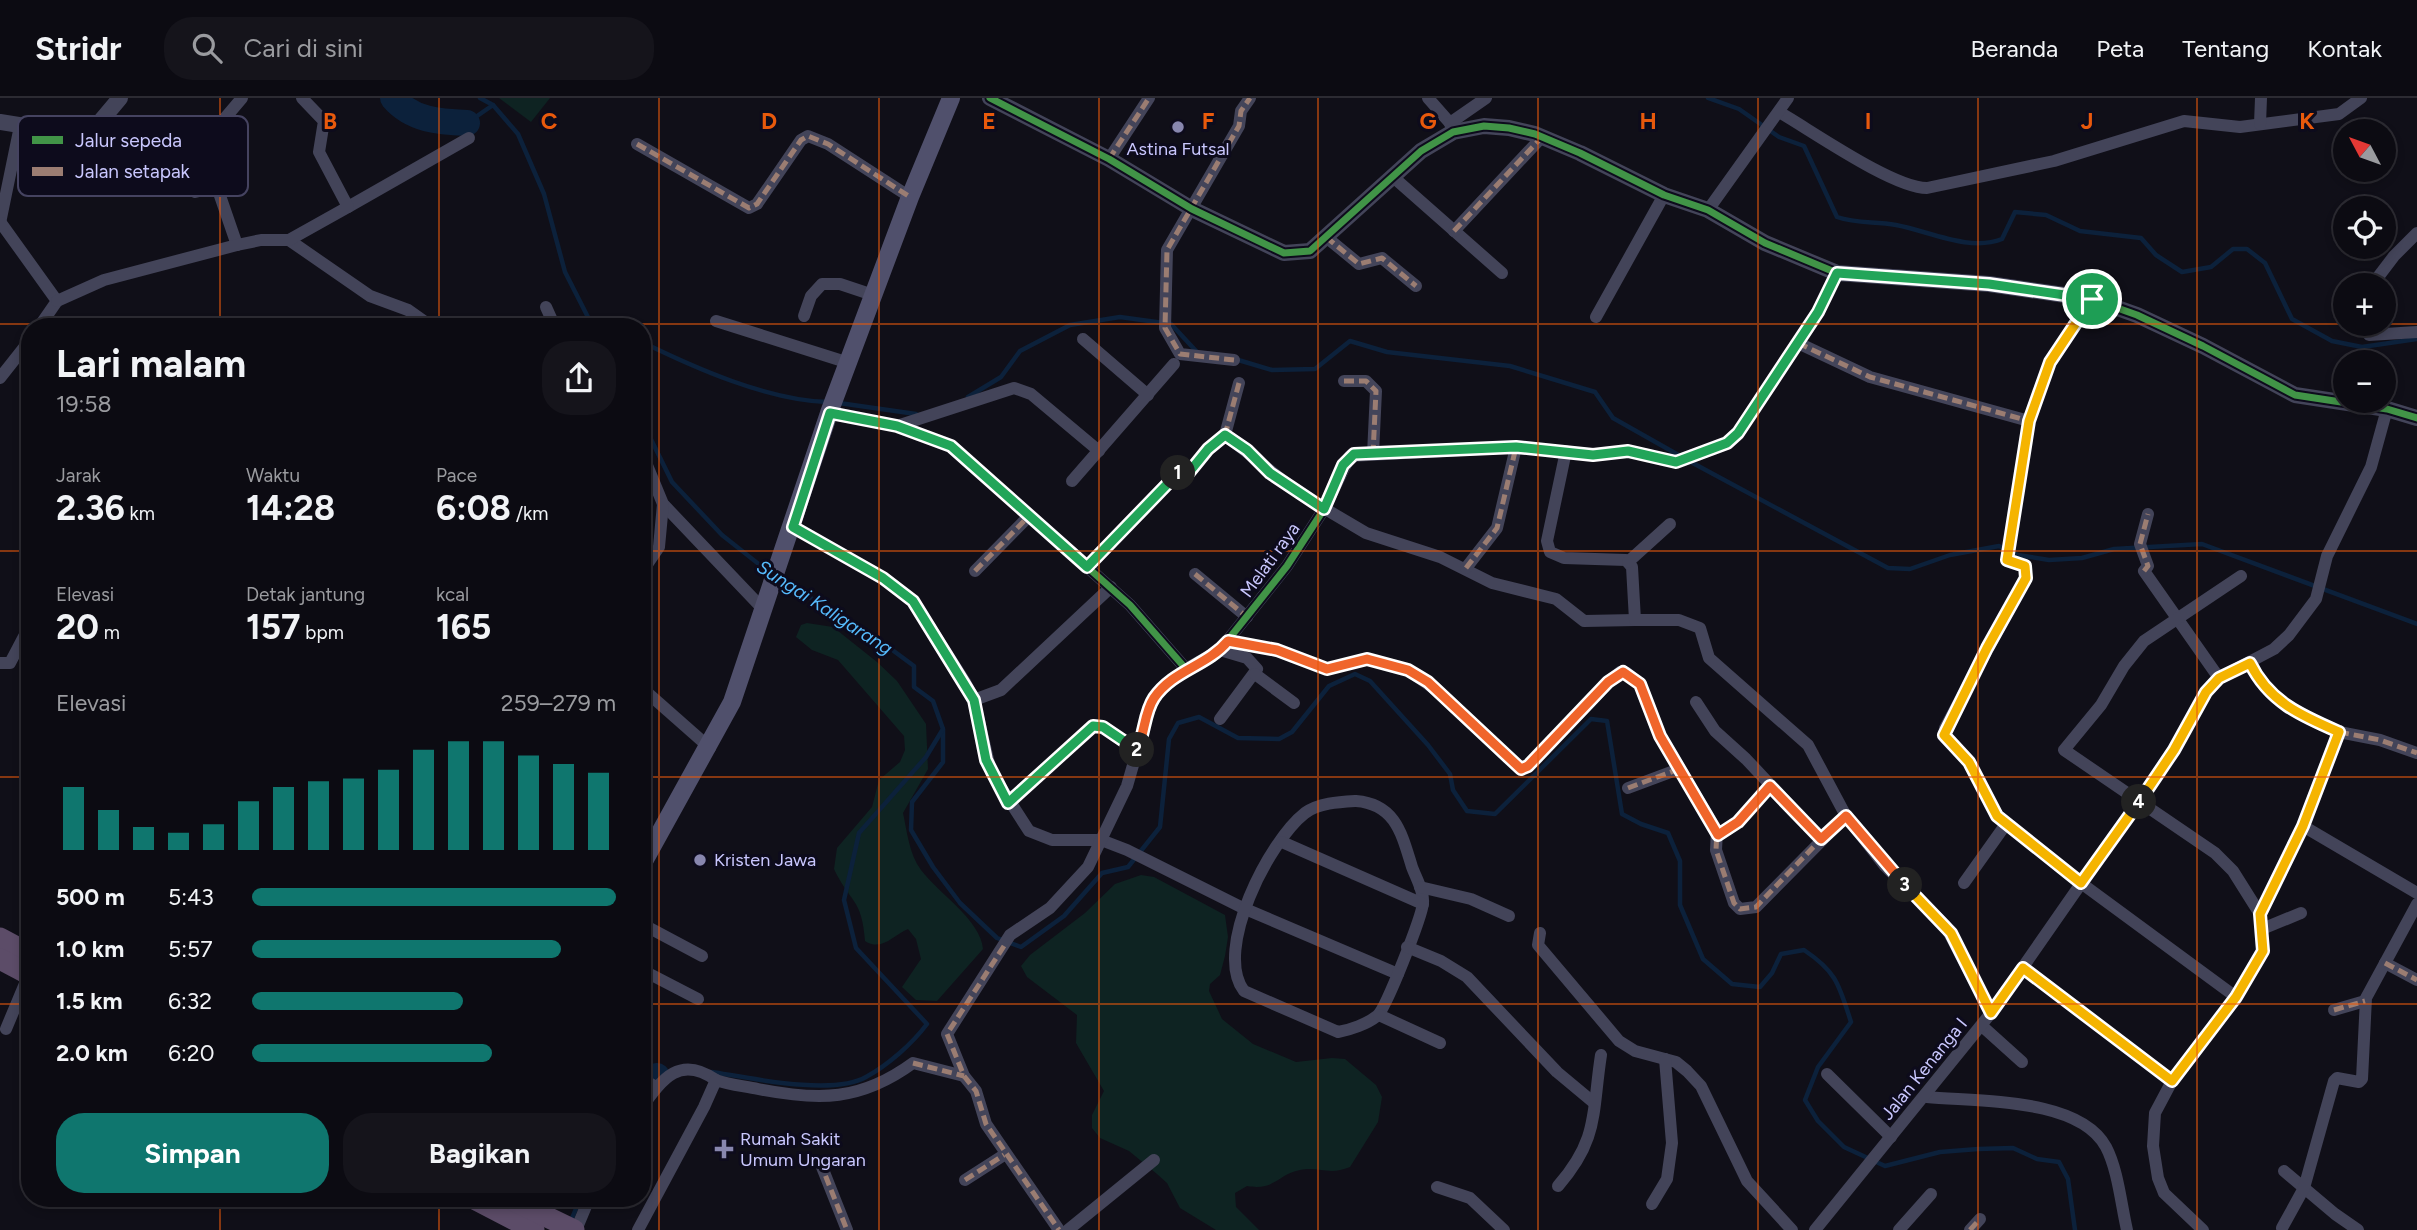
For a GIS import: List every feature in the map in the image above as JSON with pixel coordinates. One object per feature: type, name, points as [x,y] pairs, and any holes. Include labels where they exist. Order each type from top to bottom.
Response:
[{"type":"highway","points":[[0,938],[21,949]]},
{"type":"highway","points":[[0,959],[21,970]]},
{"type":"highway","points":[[493,1207],[539,1226],[574,1230]]},
{"type":"highway","points":[[519,1207],[539,1226]]},
{"type":"main road","points":[[651,850],[710,748],[732,702],[832,405],[910,197],[951,98]]},
{"type":"street","points":[[105,116],[120,98]]},
{"type":"street","points":[[226,116],[242,98]]},
{"type":"street","points":[[302,98],[324,121],[319,152],[348,207]]},
{"type":"street","points":[[990,98],[1109,159],[1192,209],[1284,253],[1304,254],[1421,150],[1486,98]]},
{"type":"street","points":[[1109,159],[1149,98]]},
{"type":"street","points":[[1234,360],[1180,354],[1166,323],[1167,250],[1239,126],[1241,111],[1250,98]]},
{"type":"street","points":[[1428,98],[1452,127]]},
{"type":"street","points":[[1708,210],[1788,98]]},
{"type":"street","points":[[2260,124],[2261,98]]},
{"type":"street","points":[[1779,112],[1889,176],[1917,188],[2054,162],[2150,129],[2185,121],[2225,127],[2339,114],[2361,98]]},
{"type":"street","points":[[0,122],[18,126]]},
{"type":"street","points":[[1452,127],[1485,125],[1542,137],[1664,195],[1708,210],[1765,243],[1837,273],[1989,284],[2092,299],[2181,336],[2295,395],[2333,401]]},
{"type":"street","points":[[18,136],[1,223],[57,301]]},
{"type":"street","points":[[637,144],[749,208],[757,204],[801,140],[808,136],[828,144],[910,197]]},
{"type":"street","points":[[1454,231],[1542,137]]},
{"type":"street","points":[[48,318],[57,301],[104,280],[261,240],[289,240],[469,138]]},
{"type":"street","points":[[1392,176],[1502,273]]},
{"type":"street","points":[[1596,317],[1664,195]]},
{"type":"street","points":[[220,196],[237,246]]},
{"type":"street","points":[[2381,273],[2417,233]]},
{"type":"street","points":[[1326,237],[1359,264],[1382,258],[1416,286]]},
{"type":"street","points":[[289,240],[370,296],[408,310],[419,318]]},
{"type":"street","name":"Melati raya","points":[[964,1076],[947,1034],[1007,941],[1051,908],[1088,867],[1127,786],[1154,698],[1186,669],[1224,645],[1247,617],[1298,550],[1324,509],[1346,460],[1354,454],[1516,447],[1593,455],[1628,451],[1676,462],[1727,443],[1738,433],[1798,342],[1831,289],[1837,273]]},
{"type":"street","points":[[804,316],[811,296],[822,284],[840,284],[873,295]]},
{"type":"street","points":[[2092,299],[2050,362],[2029,421],[2007,560],[2027,569],[2026,578],[1944,733],[1947,741],[1969,762],[1991,809],[2006,824],[2236,997]]},
{"type":"street","points":[[546,307],[551,318]]},
{"type":"street","points":[[716,321],[849,363]]},
{"type":"street","points":[[2396,333],[2417,332]]},
{"type":"street","points":[[1083,339],[1148,395]]},
{"type":"street","points":[[1798,342],[1870,377],[2029,421]]},
{"type":"street","points":[[0,378],[21,351]]},
{"type":"street","points":[[1072,481],[1174,364]]},
{"type":"street","points":[[1344,381],[1366,381],[1376,391],[1373,454]]},
{"type":"street","points":[[1087,567],[1176,474],[1186,476],[1208,449],[1225,435],[1238,383]]},
{"type":"street","points":[[897,426],[1014,388],[1031,394],[1099,451]]},
{"type":"street","points":[[832,405],[951,446],[1111,587],[1148,624],[1186,669]]},
{"type":"street","points":[[2396,412],[2417,418]]},
{"type":"street","name":"Jalan Kenanga I","points":[[1815,1230],[1927,1097],[1982,1026],[2174,750],[2206,692],[2219,678],[2250,663],[2290,635],[2316,599],[2327,556],[2371,467],[2386,413]]},
{"type":"street","points":[[1225,435],[1247,450],[1270,473],[1324,509],[1386,541],[1468,565],[1492,583],[1556,599],[1584,621],[1679,620],[1700,628],[1709,658],[1808,745],[1827,786],[1846,816],[1885,866],[1951,933],[1991,1013]]},
{"type":"street","points":[[1468,565],[1497,528],[1516,447]]},
{"type":"street","points":[[1566,451],[1548,547],[1553,555],[1628,562],[1670,524]]},
{"type":"street","points":[[651,475],[663,504],[764,606]]},
{"type":"street","points":[[651,559],[659,547],[663,504]]},
{"type":"street","points":[[2148,514],[2141,548],[2148,566],[2144,570],[2176,620],[2219,678]]},
{"type":"street","points":[[975,571],[1029,516]]},
{"type":"street","points":[[793,527],[906,594],[974,700],[986,760],[1020,822],[1039,835],[1069,842],[1101,840],[1127,850],[1243,908],[1398,974]]},
{"type":"street","points":[[1628,562],[1632,567],[1635,620]]},
{"type":"street","points":[[1195,574],[1247,617]]},
{"type":"street","points":[[2203,1230],[2164,1193],[2158,1178],[2152,1146],[2154,1119],[2172,1081],[2236,997],[2263,951],[2260,914],[2234,871],[2215,853],[2064,750],[2101,705],[2135,652],[2152,635],[2241,576]]},
{"type":"street","points":[[974,700],[1001,690],[1111,587]]},
{"type":"street","points":[[0,663],[10,663],[21,642]]},
{"type":"street","points":[[1224,645],[1277,650],[1327,669],[1367,659],[1408,670],[1428,682],[1521,769],[1528,766],[1614,677],[1620,672],[1628,673],[1640,684],[1660,736],[1718,835],[1716,850],[1734,903],[1740,909],[1750,910],[1756,907],[1846,816]]},
{"type":"street","points":[[1220,719],[1255,674],[1257,667],[1224,645]]},
{"type":"street","points":[[2250,663],[2266,688],[2293,712],[2339,732],[2381,740],[2417,752]]},
{"type":"street","points":[[1255,674],[1294,703]]},
{"type":"street","points":[[651,696],[710,748]]},
{"type":"street","points":[[1696,702],[1715,731],[1746,759],[1821,839]]},
{"type":"street","points":[[1008,803],[1093,726],[1103,727],[1136,751]]},
{"type":"street","points":[[2260,914],[2303,826],[2339,732]]},
{"type":"street","points":[[1628,788],[1679,769]]},
{"type":"street","points":[[1718,835],[1738,822],[1770,786]]},
{"type":"street","points":[[1371,802],[1382,808],[1401,829],[1420,887],[1423,904],[1398,974],[1379,1015],[1348,1031],[1338,1032],[1244,991],[1238,983],[1236,951],[1243,908],[1282,842],[1307,811],[1335,803],[1371,802]]},
{"type":"street","points":[[1964,883],[2006,824]]},
{"type":"street","points":[[2303,826],[2417,893]]},
{"type":"street","points":[[1282,842],[1423,904]]},
{"type":"street","points":[[1420,887],[1471,899],[1509,916]]},
{"type":"street","points":[[2282,1228],[2304,1188],[2334,1081],[2337,1078],[2361,1081],[2365,1001],[2417,904]]},
{"type":"street","points":[[2262,929],[2301,913]]},
{"type":"street","points":[[651,929],[702,956]]},
{"type":"street","points":[[1539,933],[1538,945],[1575,985],[1613,1035],[1635,1051],[1676,1062],[1701,1086],[1739,1169],[1792,1230]]},
{"type":"street","points":[[1407,947],[1441,961],[1467,977],[1557,1072],[1593,1102]]},
{"type":"street","points":[[2385,962],[2417,980]]},
{"type":"street","points":[[2023,968],[2172,1081]]},
{"type":"street","points":[[651,975],[698,999]]},
{"type":"street","points":[[6,1029],[21,993]]},
{"type":"street","points":[[2334,1010],[2365,1001]]},
{"type":"street","points":[[1379,1015],[1440,1043]]},
{"type":"street","points":[[1982,1026],[2022,1062]]},
{"type":"street","points":[[1558,1186],[1576,1166],[1588,1143],[1601,1055]]},
{"type":"street","points":[[1652,1204],[1667,1179],[1672,1143],[1665,1059]]},
{"type":"street","points":[[651,1094],[668,1076],[686,1069],[697,1070],[716,1080],[791,1096],[827,1098],[860,1091],[913,1063],[964,1076],[976,1091],[986,1124],[1004,1155],[1059,1230]]},
{"type":"street","points":[[1828,1074],[1891,1137]]},
{"type":"street","points":[[651,1206],[699,1118],[716,1080]]},
{"type":"street","points":[[651,1084],[656,1087]]},
{"type":"street","points":[[1927,1097],[2048,1109],[2080,1120],[2108,1151],[2127,1230]]},
{"type":"street","points":[[965,1180],[1004,1155]]},
{"type":"street","points":[[1068,1230],[1154,1160]]},
{"type":"street","points":[[820,1162],[847,1230]]},
{"type":"street","points":[[2284,1171],[2358,1230]]},
{"type":"street","points":[[1437,1187],[1470,1198],[1504,1230]]},
{"type":"street","points":[[1899,1230],[1931,1194]]},
{"type":"street","points":[[574,1230],[585,1207]]},
{"type":"street","points":[[638,1230],[651,1207]]},
{"type":"street","points":[[1970,1230],[1980,1219]]},
{"type":"green space","points":[[499,98],[550,98],[531,122]]},
{"type":"green space","points":[[807,623],[833,627],[877,662],[897,681],[926,724],[928,769],[903,813],[909,842],[921,870],[967,917],[980,938],[983,949],[937,1001],[916,1000],[902,987],[921,959],[916,939],[908,929],[882,944],[865,941],[858,908],[834,869],[837,848],[872,807],[879,780],[900,762],[905,750],[904,736],[838,660],[812,650],[796,637],[801,625]]},
{"type":"green space","points":[[1141,875],[1154,877],[1225,915],[1228,937],[1225,956],[1220,975],[1210,984],[1209,991],[1222,1019],[1253,1044],[1296,1062],[1345,1059],[1376,1085],[1382,1097],[1378,1122],[1350,1167],[1336,1171],[1300,1170],[1270,1184],[1247,1186],[1235,1193],[1236,1207],[1259,1230],[1216,1230],[1180,1208],[1167,1183],[1129,1151],[1100,1138],[1092,1128],[1092,1115],[1104,1091],[1076,1043],[1077,1015],[1027,977],[1021,966],[1030,955],[1085,913],[1115,884]]},
{"type":"waterway","name":"Sungai Kaligarang","points":[[393,98],[417,115],[467,123]]},
{"type":"waterway","points":[[480,98],[493,105]]},
{"type":"waterway","points":[[1708,98],[1739,109],[1779,137],[1804,146],[1837,217],[1896,225],[1976,243],[2002,239],[2015,212],[2046,215],[2080,231],[2141,238],[2156,255],[2182,272],[2211,267],[2233,249],[2247,249],[2265,263],[2292,319],[2332,341],[2362,347],[2417,339]]},
{"type":"waterway","name":"Sungai Kaligarang","points":[[467,123],[493,105],[518,134],[544,194],[565,272],[588,318]]},
{"type":"waterway","points":[[968,397],[1001,377],[1020,351],[1070,325],[1120,317],[1171,324],[1197,352]]},
{"type":"waterway","points":[[1235,359],[1272,370],[1315,369],[1350,341],[1387,352],[1510,366],[1595,392],[1613,418],[1682,457]]},
{"type":"waterway","points":[[651,346],[708,372],[756,389],[804,400],[827,402]]},
{"type":"waterway","points":[[839,403],[916,414]]},
{"type":"waterway","name":"Sungai Kaligarang","points":[[651,439],[672,482],[722,535],[770,573]]},
{"type":"waterway","points":[[1689,461],[1888,568],[1910,569],[1950,555],[1999,546],[2018,555],[2049,560],[2082,558],[2114,549],[2202,544],[2417,624]]},
{"type":"waterway","name":"Sungai Kaligarang","points":[[712,1072],[791,1084],[833,1085],[851,1082],[866,1077],[891,1060],[927,1024],[856,948],[844,900],[859,833],[926,757],[943,729],[933,701],[914,687],[914,666],[868,632],[777,578]]},
{"type":"waterway","points":[[943,729],[943,762],[912,802],[911,830],[933,867],[960,903],[997,938],[1021,947],[1064,916],[1102,873],[1128,867],[1160,827],[1169,739],[1178,723],[1199,717],[1238,738],[1279,739],[1292,732],[1329,686],[1355,674],[1370,681],[1428,745],[1450,774],[1453,790],[1467,811],[1495,814],[1591,719],[1607,721],[1622,814],[1668,833],[1680,861],[1680,905],[1703,959],[1732,984],[1760,987],[1772,973],[1781,954],[1804,950],[1824,965],[1835,980],[1851,1022],[1818,1067],[1805,1100],[1818,1121],[1844,1147],[1885,1166],[1940,1152],[2013,1148],[2037,1159],[2059,1162],[2068,1179],[2075,1230]]},
{"type":"waterway","name":"Sungai Kaligarang","points":[[651,1083],[657,1076]]},
{"type":"waterway","name":"Sungai Kaligarang","points":[[570,1223],[577,1207]]},
{"type":"marked path","points":[[1109,159],[1149,98]]},
{"type":"marked path","points":[[1234,360],[1180,354],[1165,328],[1167,250],[1239,126],[1241,111],[1250,98]]},
{"type":"marked path","points":[[637,144],[749,208],[757,204],[801,140],[808,136],[828,144],[910,197]]},
{"type":"marked path","points":[[1454,231],[1542,137]]},
{"type":"marked path","points":[[1326,237],[1359,264],[1382,258],[1416,286]]},
{"type":"marked path","points":[[1798,343],[1870,377],[2029,421],[2008,554]]},
{"type":"marked path","points":[[1344,381],[1366,381],[1376,391],[1373,454]]},
{"type":"marked path","points":[[1087,567],[1176,474],[1186,476],[1208,449],[1225,435],[1239,383]]},
{"type":"marked path","points":[[1466,568],[1497,528],[1516,447]]},
{"type":"marked path","points":[[2144,571],[2148,566],[2140,544],[2148,514]]},
{"type":"marked path","points":[[975,571],[1029,516]]},
{"type":"marked path","points":[[1195,574],[1247,617]]},
{"type":"marked path","points":[[1228,641],[1277,650],[1327,669],[1367,659],[1408,670],[1439,692],[1521,769],[1528,766],[1614,677],[1620,672],[1627,673],[1640,684],[1660,736],[1717,831],[1716,850],[1734,903],[1740,909],[1756,907],[1821,839]]},
{"type":"marked path","points":[[2250,663],[2257,677],[2276,698],[2299,713],[2339,732],[2303,826],[2260,914]]},
{"type":"marked path","points":[[2339,732],[2380,740],[2417,753]]},
{"type":"marked path","points":[[1628,788],[1679,769]]},
{"type":"marked path","points":[[1718,835],[1738,822],[1770,786]]},
{"type":"marked path","points":[[1004,946],[947,1034],[964,1076],[976,1091],[986,1124],[1059,1230]]},
{"type":"marked path","points":[[2385,963],[2417,980]]},
{"type":"marked path","points":[[2334,1010],[2365,1001]]},
{"type":"marked path","points":[[913,1063],[964,1076]]},
{"type":"marked path","points":[[965,1180],[1004,1155]]},
{"type":"marked path","points":[[820,1162],[847,1230]]},
{"type":"marked path","points":[[1970,1230],[1980,1219]]},
{"type":"cycle path","points":[[990,98],[1109,159],[1192,209],[1284,253],[1310,251],[1421,151],[1453,132],[1484,126],[1509,128],[1535,134],[1580,153],[1664,195],[1708,210],[1765,243],[1837,273],[1989,284],[2092,299],[2137,315],[2203,346],[2295,395],[2387,409],[2417,418]]},
{"type":"cycle path","points":[[829,413],[897,426],[951,446],[1130,605],[1186,669],[1220,650],[1287,566],[1324,509],[1350,456],[1516,447],[1593,455],[1627,451],[1677,462],[1727,443],[1738,433],[1818,312],[1837,273]]},
{"type":"place","name":"Astina Futsal","points":[[1178,127]]},
{"type":"place","name":"Kristen Jawa","points":[[700,860]]},
{"type":"place","name":"Rumah Sakit Umum Ungaran","points":[[724,1149]]},
{"type":"route","points":[[1837,273],[1989,284],[2092,299],[2050,362],[2029,421],[2007,560],[2025,566],[2028,573],[1945,728],[1947,741],[1969,762],[1991,809],[1997,816],[2081,883],[2174,750],[2206,692],[2219,678],[2250,663],[2266,688],[2293,712],[2339,732],[2303,826],[2260,914],[2263,951],[2236,997],[2172,1081],[2023,968],[1991,1013],[1951,933],[1885,866],[1846,816],[1821,839],[1770,786],[1738,822],[1718,835],[1660,736],[1640,684],[1628,673],[1620,672],[1614,677],[1528,766],[1521,769],[1512,764],[1428,682],[1408,670],[1367,659],[1358,659],[1327,669],[1277,650],[1228,641],[1212,656],[1186,669],[1160,690],[1150,706],[1144,736],[1136,751],[1103,727],[1093,726],[1008,803],[986,760],[974,700],[913,601],[883,578],[793,527],[830,413],[897,426],[936,438],[951,446],[988,482],[1087,567],[1176,474],[1186,476],[1216,440],[1225,435],[1247,450],[1270,473],[1324,509],[1343,465],[1354,454],[1539,447],[1593,455],[1628,451],[1676,462],[1727,443],[1738,433],[1818,312],[1837,273]]}]
